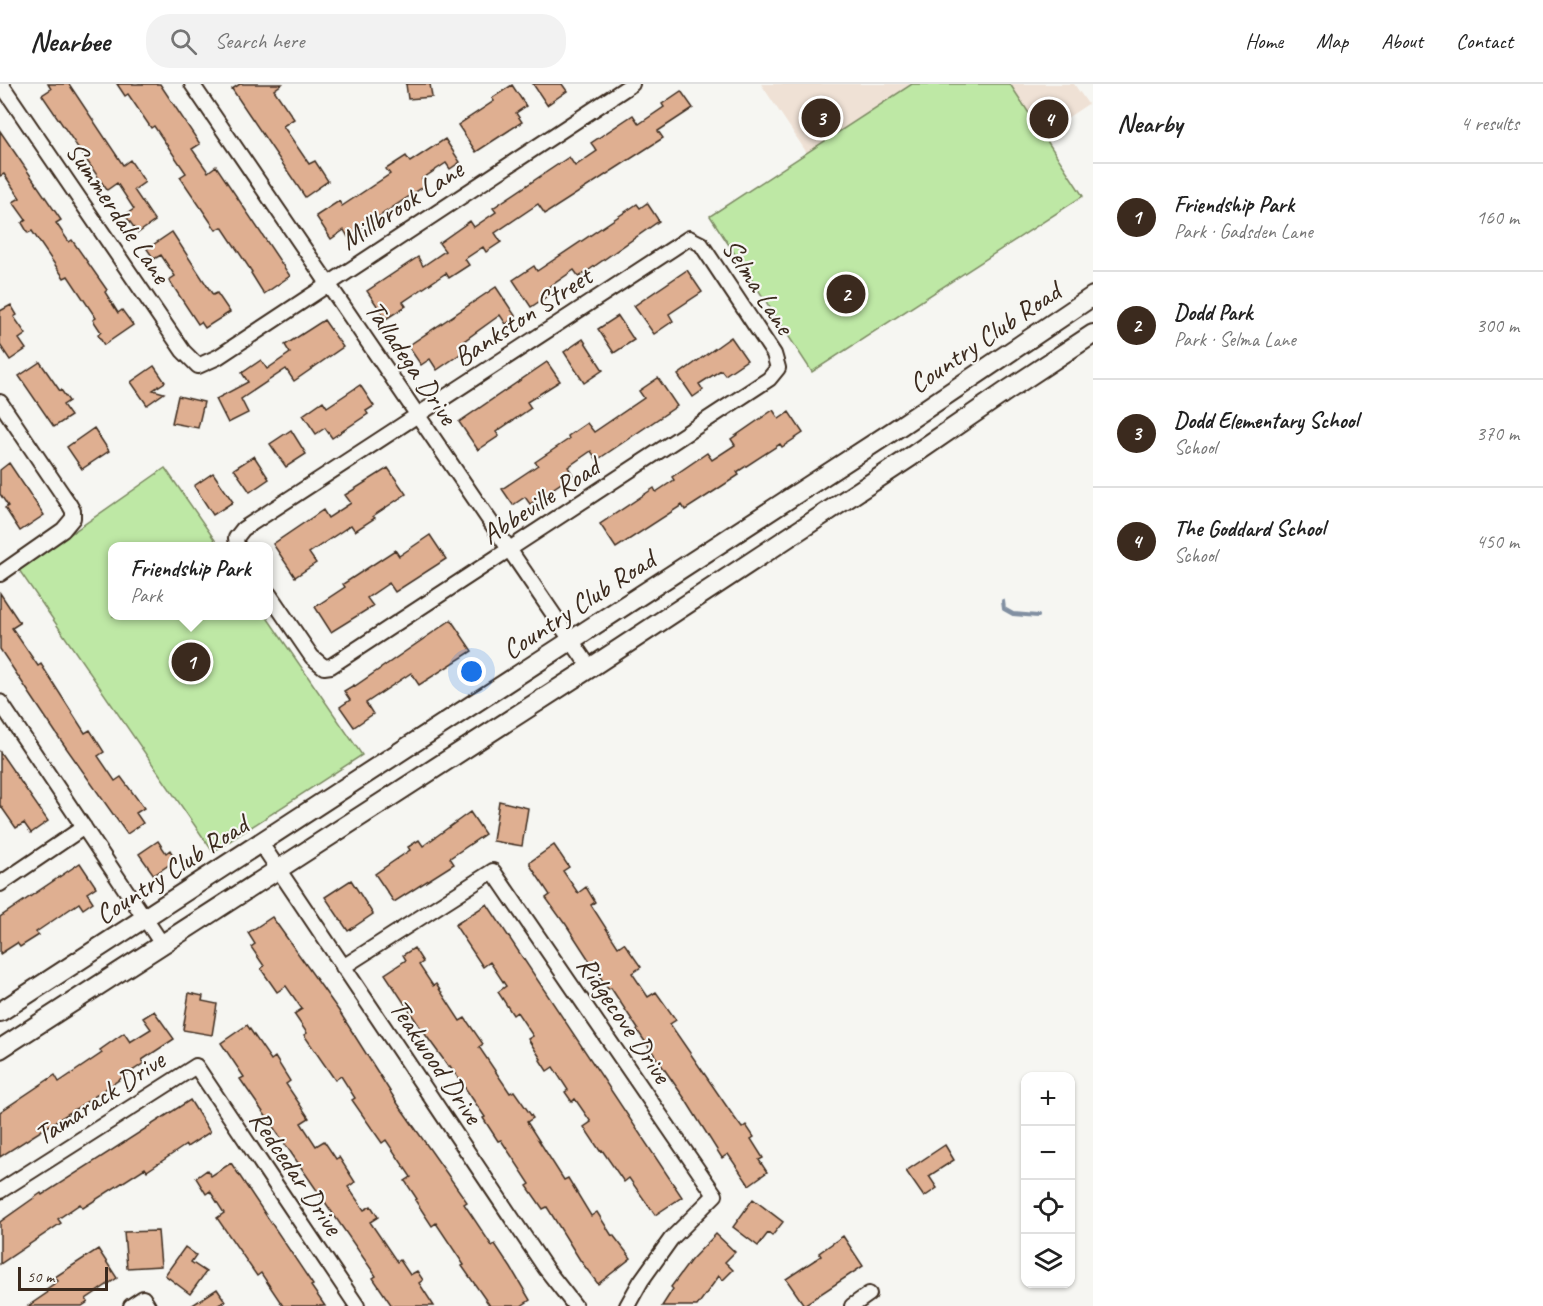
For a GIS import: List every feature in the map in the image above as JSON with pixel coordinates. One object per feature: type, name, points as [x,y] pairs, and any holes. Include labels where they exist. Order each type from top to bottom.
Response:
[{"type":"main road","name":"Country Club Road","points":[[0,1012],[893,431],[1093,296]]},
{"type":"main road","name":"Country Club Road","points":[[0,1049],[590,668],[1093,334]]},
{"type":"main road","points":[[956,388],[973,414]]},
{"type":"street","name":"Summerdale Lane","points":[[1,84],[183,351],[198,366]]},
{"type":"street","name":"Talladega Drive","points":[[192,84],[590,668]]},
{"type":"street","name":"Millbrook Lane","points":[[198,366],[218,357],[632,84]]},
{"type":"street","name":"Selma Lane","points":[[689,238],[701,244],[774,354],[778,369]]},
{"type":"street","name":"Bankston Street","points":[[237,542],[243,529],[689,238]]},
{"type":"street","name":"Abbeville Road","points":[[273,600],[312,657],[324,667],[339,662],[769,379],[778,369]]},
{"type":"street","points":[[0,402],[73,511],[73,518],[63,530],[0,574]]},
{"type":"street","points":[[0,702],[162,944]]},
{"type":"street","points":[[0,884],[84,827]]},
{"type":"street","name":"Teakwood Drive","points":[[260,842],[546,1269],[575,1306]]},
{"type":"street","name":"Ridgecove Drive","points":[[343,967],[493,871],[715,1195],[671,1239],[641,1281],[627,1306]]},
{"type":"street","name":"Tamarack Drive","points":[[0,1191],[196,1066]]},
{"type":"street","name":"Redcedar Drive","points":[[196,1066],[357,1306]]},
{"type":"street","points":[[852,1306],[869,1294]]},
{"type":"shaded area","points":[[761,84],[911,84],[807,153]]},
{"type":"shaded area","points":[[1010,84],[1074,84],[1088,104],[1043,134]]},
{"type":"green space","points":[[912,84],[1010,84],[1083,196],[812,372],[710,216]]},
{"type":"green space","points":[[165,468],[216,542],[108,542],[108,620],[269,620],[362,755],[213,852],[19,570]]},
{"type":"building","points":[[48,84],[69,84],[123,165],[130,160],[145,182],[134,190],[155,221],[138,233],[125,215],[134,209],[117,183],[107,190],[42,95],[51,89]]},
{"type":"building","points":[[117,84],[160,84],[200,144],[192,149],[208,172],[216,166],[290,276],[264,294],[222,227],[216,230],[180,177],[186,173],[154,126],[151,128],[128,94],[125,96]]},
{"type":"building","points":[[240,84],[282,84],[274,90],[294,119],[283,126],[309,164],[315,161],[328,181],[305,197],[232,89]]},
{"type":"building","points":[[406,84],[430,84],[432,97],[408,99]]},
{"type":"building","points":[[533,84],[562,84],[567,91],[547,105]]},
{"type":"building","points":[[512,85],[526,106],[516,113],[522,122],[476,152],[458,125],[494,101],[492,98]]},
{"type":"building","points":[[681,91],[693,108],[658,131],[663,138],[545,214],[538,204],[495,233],[501,242],[486,252],[483,247],[465,259],[469,265],[449,278],[446,273],[403,302],[406,306],[386,319],[367,291],[418,257],[423,266],[445,251],[439,243],[470,221],[474,227],[496,212],[493,208],[569,157],[575,166],[597,151],[591,143],[633,115],[639,124],[664,107],[662,104]]},
{"type":"building","points":[[0,131],[61,220],[56,223],[69,242],[72,240],[107,290],[105,292],[118,313],[122,310],[133,325],[104,345],[98,335],[101,332],[93,320],[96,318],[68,276],[64,278],[32,231],[28,233],[22,223],[26,220],[13,202],[20,198],[4,174],[0,176]]},
{"type":"building","points":[[445,139],[460,162],[450,169],[446,163],[422,179],[426,185],[348,237],[344,230],[331,239],[316,216],[339,201],[342,206],[390,174],[386,169],[406,156],[410,162]]},
{"type":"building","points":[[647,203],[659,221],[579,277],[574,270],[548,288],[552,293],[531,307],[513,280],[534,266],[537,271],[637,204],[640,208]]},
{"type":"building","points":[[172,232],[213,295],[217,293],[230,312],[205,328],[201,322],[198,324],[169,280],[175,276],[161,255],[154,259],[147,249]]},
{"type":"building","points":[[687,270],[702,292],[669,314],[673,321],[654,334],[634,306]]},
{"type":"building","points":[[496,287],[516,317],[506,324],[500,315],[464,341],[469,348],[437,370],[430,359],[421,365],[408,346]]},
{"type":"building","points":[[11,305],[17,315],[14,317],[26,334],[19,339],[26,349],[10,360],[0,345],[0,311]]},
{"type":"building","points":[[618,316],[634,340],[614,353],[598,329]]},
{"type":"building","points":[[324,320],[343,347],[294,381],[286,369],[241,399],[248,413],[228,423],[216,399],[248,382],[242,373],[261,360],[267,369],[290,353],[285,345]]},
{"type":"building","points":[[731,337],[747,360],[725,375],[721,370],[699,384],[703,390],[693,397],[678,375]]},
{"type":"building","points":[[583,339],[603,370],[584,383],[564,352]]},
{"type":"building","points":[[40,362],[69,401],[63,405],[71,416],[54,427],[19,376]]},
{"type":"building","points":[[547,362],[560,381],[527,402],[531,408],[496,432],[499,436],[478,450],[459,422]]},
{"type":"building","points":[[154,366],[165,382],[153,390],[164,393],[147,405],[131,382]]},
{"type":"building","points":[[658,378],[677,406],[597,460],[591,451],[568,467],[573,475],[530,504],[525,497],[513,505],[502,489],[538,465],[535,462],[569,439],[568,436],[587,423],[594,432],[644,398],[639,391]]},
{"type":"building","points":[[360,385],[374,406],[366,411],[368,414],[332,438],[325,428],[316,434],[303,415],[323,401],[327,407]]},
{"type":"building","points":[[178,396],[204,402],[198,428],[172,423]]},
{"type":"building","points":[[773,410],[779,419],[789,412],[803,433],[782,447],[780,444],[737,472],[739,475],[685,510],[682,505],[616,548],[600,524],[654,488],[656,492],[674,480],[672,477],[707,453],[712,460],[735,445],[731,439]]},
{"type":"building","points":[[94,428],[109,451],[82,469],[67,447]]},
{"type":"building","points":[[291,430],[306,454],[286,467],[270,444]]},
{"type":"building","points":[[254,456],[269,479],[250,492],[234,469]]},
{"type":"building","points":[[9,463],[44,515],[20,531],[5,508],[8,506],[0,494],[0,470]]},
{"type":"building","points":[[388,468],[406,494],[355,531],[351,525],[309,553],[316,563],[295,577],[273,544],[323,510],[328,518],[351,503],[345,495]]},
{"type":"building","points":[[213,473],[233,502],[213,515],[194,486]]},
{"type":"building","points":[[430,535],[446,559],[395,592],[389,583],[367,598],[373,606],[331,632],[315,607],[345,587],[343,584],[395,550],[399,556]]},
{"type":"building","points":[[0,593],[20,623],[12,628],[38,666],[41,664],[85,733],[90,730],[104,752],[98,756],[115,781],[121,777],[144,808],[136,813],[143,823],[127,834],[0,649]]},
{"type":"building","points":[[451,620],[472,651],[419,685],[411,673],[366,703],[373,714],[354,727],[340,707],[350,700],[344,691],[355,686]]},
{"type":"building","points":[[0,752],[48,821],[31,833],[24,823],[16,828],[0,805]]},
{"type":"building","points":[[499,801],[528,808],[522,846],[493,841]]},
{"type":"building","points":[[470,812],[485,834],[450,858],[454,864],[394,902],[375,874],[410,850],[408,847],[419,840],[423,846]]},
{"type":"building","points":[[158,841],[166,853],[170,850],[176,860],[154,875],[139,854]]},
{"type":"building","points":[[554,845],[569,867],[563,871],[578,893],[586,887],[595,902],[591,905],[618,947],[624,943],[641,967],[632,973],[648,997],[656,992],[676,1020],[670,1024],[742,1128],[746,1125],[754,1137],[751,1139],[763,1158],[759,1160],[767,1172],[749,1185],[728,1154],[722,1158],[611,988],[608,989],[546,898],[550,895],[530,862]]},
{"type":"building","points":[[80,863],[96,887],[87,893],[93,902],[83,909],[79,903],[36,932],[39,935],[20,947],[17,943],[0,954],[0,917]]},
{"type":"building","points":[[351,880],[373,914],[348,931],[325,897]]},
{"type":"building","points":[[487,904],[682,1197],[655,1215],[629,1178],[624,1182],[602,1150],[600,1151],[584,1127],[591,1122],[575,1099],[572,1102],[565,1092],[568,1090],[553,1067],[547,1071],[528,1039],[533,1036],[517,1012],[513,1015],[498,992],[506,986],[490,962],[483,967],[455,925]]},
{"type":"building","points":[[272,917],[339,1011],[398,1104],[467,1202],[464,1204],[492,1246],[495,1244],[511,1268],[530,1300],[521,1306],[490,1306],[436,1223],[432,1226],[415,1200],[417,1199],[405,1181],[411,1177],[386,1140],[382,1143],[352,1100],[355,1098],[341,1076],[335,1080],[304,1035],[307,1033],[294,1014],[302,1009],[286,986],[277,992],[261,969],[264,966],[251,947],[255,944],[248,933]]},
{"type":"building","points":[[414,948],[423,962],[419,965],[433,986],[436,984],[460,1021],[465,1018],[483,1044],[479,1047],[510,1093],[514,1091],[533,1118],[527,1122],[564,1180],[568,1178],[591,1216],[597,1212],[612,1236],[631,1258],[598,1284],[547,1207],[543,1209],[527,1186],[530,1184],[501,1140],[498,1141],[483,1118],[485,1117],[385,974],[406,960],[403,955]]},
{"type":"building","points":[[189,993],[203,996],[202,1001],[217,1004],[212,1035],[183,1030]]},
{"type":"building","points":[[154,1011],[174,1039],[142,1060],[144,1063],[0,1157],[0,1112],[55,1075],[59,1082],[102,1053],[100,1050],[124,1033],[130,1042],[151,1029],[143,1018]]},
{"type":"building","points":[[247,1025],[271,1060],[275,1057],[290,1081],[286,1084],[309,1118],[301,1123],[316,1146],[324,1141],[336,1159],[339,1157],[355,1182],[348,1187],[364,1210],[371,1206],[378,1217],[370,1222],[397,1262],[400,1260],[410,1275],[417,1271],[423,1280],[419,1283],[434,1306],[392,1306],[373,1278],[376,1276],[240,1079],[244,1077],[221,1043]]},
{"type":"building","points":[[190,1100],[210,1132],[147,1171],[145,1168],[83,1208],[80,1204],[58,1219],[61,1223],[0,1264],[0,1222],[41,1193],[42,1195]]},
{"type":"building","points":[[945,1145],[954,1160],[929,1176],[937,1188],[924,1197],[906,1171]]},
{"type":"building","points":[[231,1163],[325,1306],[283,1306],[261,1273],[257,1276],[217,1218],[224,1213],[210,1191],[206,1194],[196,1178],[207,1170],[211,1176]]},
{"type":"building","points":[[753,1199],[783,1222],[772,1236],[768,1233],[758,1246],[733,1227]]},
{"type":"building","points":[[158,1231],[161,1266],[127,1268],[124,1232]]},
{"type":"building","points":[[716,1234],[735,1252],[725,1262],[733,1270],[723,1280],[719,1276],[697,1306],[662,1306],[673,1289],[671,1287],[691,1260]]},
{"type":"building","points":[[843,1236],[863,1266],[804,1305],[786,1279],[821,1256],[819,1253]]},
{"type":"building","points":[[185,1247],[196,1255],[191,1262],[206,1272],[190,1294],[165,1275]]},
{"type":"building","points":[[98,1249],[117,1278],[86,1299],[88,1302],[82,1306],[28,1306],[47,1293],[45,1290],[58,1281],[55,1277]]},
{"type":"building","points":[[217,1289],[225,1301],[217,1306],[191,1306]]},
{"type":"waterway","points":[[1003,601],[1004,609],[1013,614],[1038,616]]},
{"type":"place","name":"Dodd Elementary School","points":[[821,118]]},
{"type":"place","name":"The Goddard School","points":[[1049,119]]},
{"type":"place","name":"Dodd Park","points":[[846,294]]},
{"type":"place","name":"Friendship Park","points":[[191,662]]}]
